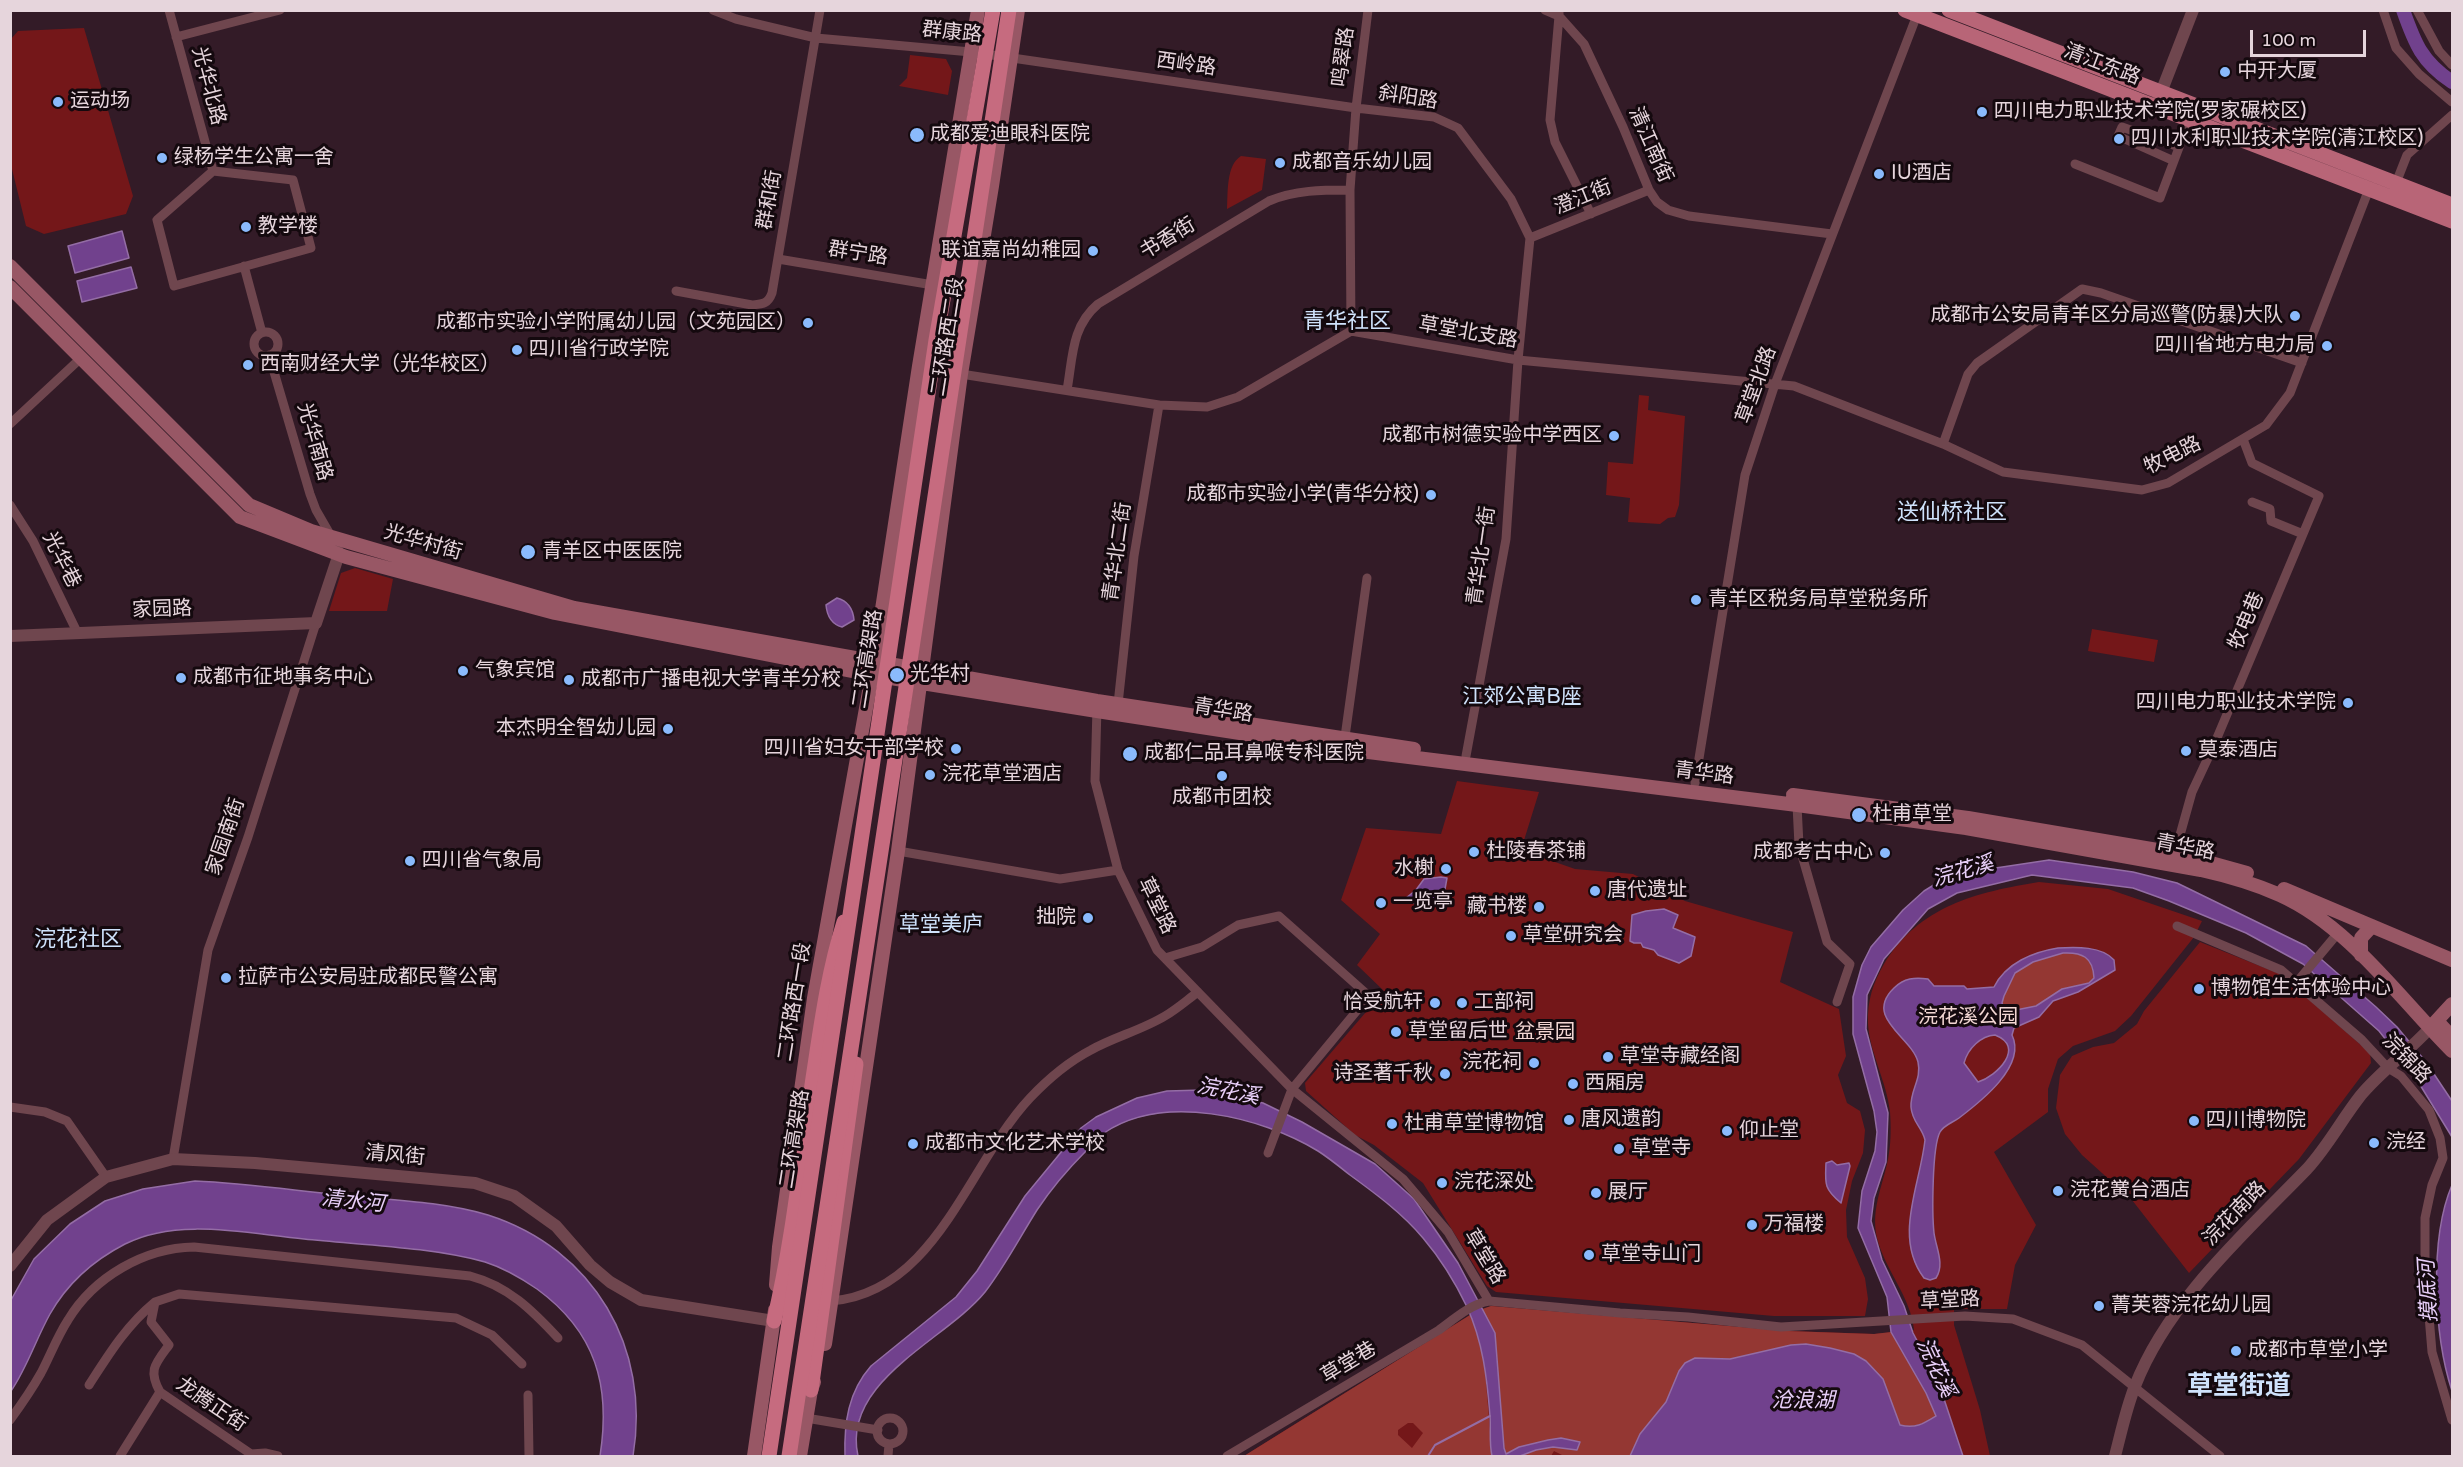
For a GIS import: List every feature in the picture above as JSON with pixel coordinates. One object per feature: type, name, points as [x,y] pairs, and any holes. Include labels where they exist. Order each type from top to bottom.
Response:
[{"type":"highway","name":"二环高架路","points":[[769,1456],[938,329],[993,10]]},
{"type":"highway","points":[[789,1456],[1009,10]]},
{"type":"highway","points":[[774,1321],[789,1250],[823,1010],[836,949],[853,897]]},
{"type":"highway","points":[[811,1390],[866,994],[872,912]]},
{"type":"main road","name":"二环路西二段","points":[[873,669],[978,10]]},
{"type":"main road","name":"二环路西二段","points":[[920,677],[961,374],[1018,10]]},
{"type":"main road","name":"清江东路","points":[[1949,10],[2157,101],[2188,121],[2452,221]]},
{"type":"main road","name":"清江东路","points":[[1911,13],[2396,183],[2452,205]]},
{"type":"main road","name":"光华村街","points":[[10,266],[249,505],[310,531],[574,608],[873,669]]},
{"type":"main road","name":"光华村街","points":[[10,287],[240,518],[339,554],[555,613],[920,677]]},
{"type":"main road","name":"二环路西一段","points":[[754,1456],[774,1321],[779,1247],[814,998],[873,669]]},
{"type":"main road","name":"青华路","points":[[920,677],[1344,744],[1966,828],[2201,870],[2227,876],[2281,896],[2338,933],[2434,1025]]},
{"type":"main road","points":[[800,1456],[811,1390],[821,1366],[898,851],[920,677]]},
{"type":"main road","name":"青华路","points":[[1097,706],[1118,704],[1344,744],[1695,783],[1968,818],[2175,853],[2238,870],[2452,960]]},
{"type":"main road","points":[[2361,955],[2361,938],[2372,926]]},
{"type":"main road","points":[[2434,1025],[2452,1004]]},
{"type":"main road","points":[[2434,1025],[2452,1037]]},
{"type":"main road","points":[[2434,1025],[2452,1051]]},
{"type":"street","name":"光华北路","points":[[169,10],[213,171]]},
{"type":"street","points":[[176,37],[280,10]]},
{"type":"street","name":"群康路","points":[[712,10],[736,19],[816,38],[971,52],[1012,58]]},
{"type":"street","name":"群和街","points":[[676,291],[752,305],[769,301],[820,10]]},
{"type":"street","name":"鸣翠路","points":[[1356,108],[1368,10]]},
{"type":"street","points":[[1545,10],[1559,13],[1550,120],[1555,142],[1591,214]]},
{"type":"street","points":[[2157,101],[2193,10]]},
{"type":"street","points":[[2383,10],[2396,48],[2419,74],[2452,102]]},
{"type":"street","points":[[2417,10],[2439,51],[2452,65]]},
{"type":"street","name":"清江南街","points":[[1559,13],[1584,44],[1623,127],[1649,190],[1657,202],[1668,210],[1689,216],[1832,234]]},
{"type":"street","name":"草堂北路","points":[[1695,783],[1740,494],[1745,475],[1775,384],[1832,234],[1911,13]]},
{"type":"street","name":"西岭路","points":[[1012,58],[1356,108]]},
{"type":"street","name":"斜阳路","points":[[1351,331],[1350,190],[1356,108],[1434,117],[1458,128],[1511,199],[1530,238]]},
{"type":"street","points":[[2396,183],[2407,154],[2452,115]]},
{"type":"street","points":[[2075,164],[2160,198],[2188,121]]},
{"type":"street","points":[[2174,161],[2118,136],[2122,127],[2179,147]]},
{"type":"street","points":[[213,171],[293,180],[311,248],[244,266],[174,286],[157,220],[213,171]]},
{"type":"street","name":"牧电路","points":[[1775,384],[1794,386],[1943,444],[2003,472],[2142,490],[2168,483],[2266,425],[2290,393],[2369,189]]},
{"type":"street","name":"书香街","points":[[1068,390],[1075,339],[1080,325],[1098,304],[1269,201],[1283,195],[1305,191],[1350,190]]},
{"type":"street","name":"澄江街","points":[[1530,238],[1649,190]]},
{"type":"street","points":[[1518,360],[1530,238]]},
{"type":"street","name":"群宁路","points":[[778,260],[933,285]]},
{"type":"street","points":[[244,266],[261,333]]},
{"type":"street","points":[[1943,444],[1968,374],[1977,363],[2082,289],[2101,293],[2302,363]]},
{"type":"street","points":[[961,374],[1159,405],[1200,407],[1231,400],[1351,331]]},
{"type":"street","name":"草堂北支路","points":[[1351,331],[1518,360],[1775,384]]},
{"type":"street","points":[[261,333],[272,334],[277,340],[275,351],[269,355],[261,355],[254,346],[255,338],[261,333]]},
{"type":"street","name":"光华南路","points":[[269,355],[310,494],[331,536]]},
{"type":"street","points":[[10,424],[81,358]]},
{"type":"street","name":"青华北一街","points":[[1466,756],[1506,539],[1518,360]]},
{"type":"street","name":"青华北二街","points":[[1118,704],[1134,556],[1159,405]]},
{"type":"street","name":"牧电巷","points":[[2175,853],[2192,792],[2214,746],[2319,496],[2252,463],[2243,439]]},
{"type":"street","points":[[2252,502],[2270,509],[2271,521],[2303,534]]},
{"type":"street","name":"光华巷","points":[[10,505],[33,541],[77,632]]},
{"type":"street","points":[[331,536],[339,554]]},
{"type":"street","name":"家园南街","points":[[173,1159],[208,950],[248,837],[339,554]]},
{"type":"street","points":[[1344,744],[1367,578]]},
{"type":"street","name":"家园路","points":[[10,636],[316,622]]},
{"type":"street","name":"草堂路","points":[[1097,706],[1095,781],[1118,870],[1157,950],[1292,1089],[1385,1163],[1416,1193],[1448,1232],[1485,1302],[1688,1317],[1781,1327],[1984,1316],[2013,1319],[2082,1345],[2220,1456]]},
{"type":"street","points":[[1797,804],[1799,845],[1827,942],[1850,964],[1837,1002]]},
{"type":"street","points":[[898,851],[1060,879],[1118,870]]},
{"type":"street","points":[[1165,958],[1202,947],[1238,925],[1279,916],[1369,996],[1292,1089],[1268,1153]]},
{"type":"street","name":"浣锦路","points":[[2177,926],[2281,970],[2362,1040],[2388,1068],[2402,1076],[2429,1110],[2440,1138],[2443,1158],[2432,1185],[2425,1218],[2425,1268],[2432,1352],[2452,1420]]},
{"type":"street","points":[[2297,982],[2338,933]]},
{"type":"street","points":[[831,1301],[852,1300],[891,1280],[917,1259],[946,1223],[1002,1133],[1054,1074],[1090,1050],[1164,1017],[1198,992]]},
{"type":"street","name":"浣花南路","points":[[2115,1456],[2135,1386],[2158,1340],[2223,1252],[2308,1167],[2336,1132],[2361,1095],[2434,1025]]},
{"type":"street","points":[[10,1107],[45,1112],[67,1121],[106,1177]]},
{"type":"street","name":"清风街","points":[[10,1266],[47,1220],[106,1177],[173,1159],[255,1163],[475,1183],[514,1196],[556,1226],[590,1265],[610,1282],[641,1300],[774,1321]]},
{"type":"street","points":[[10,1420],[39,1376],[67,1320],[87,1295],[124,1266],[165,1250],[180,1247],[470,1276],[487,1281],[519,1299],[558,1338]]},
{"type":"street","points":[[89,1384],[121,1334],[134,1319],[154,1302],[170,1295],[192,1294],[456,1318],[492,1335],[522,1364]]},
{"type":"street","points":[[151,1322],[154,1302]]},
{"type":"street","name":"草堂巷","points":[[1227,1456],[1440,1330],[1466,1311],[1485,1302]]},
{"type":"street","points":[[134,1319],[145,1318],[151,1322],[169,1345],[153,1369],[152,1376],[160,1392]]},
{"type":"street","name":"龙腾正街","points":[[120,1456],[160,1392],[252,1455],[265,1453],[278,1456]]},
{"type":"street","points":[[528,1395],[529,1456]]},
{"type":"street","points":[[806,1418],[878,1430]]},
{"type":"street","points":[[888,1419],[896,1419],[901,1425],[902,1437],[896,1443],[889,1444],[880,1438],[878,1430],[881,1423],[888,1419]]},
{"type":"street","points":[[888,1456],[889,1444]]},
{"type":"green space","name":"运动场","points":[[84,28],[133,196],[126,214],[44,234],[26,226],[11,165],[11,39],[18,31]]},
{"type":"green space","points":[[910,55],[946,59],[952,71],[948,95],[899,86],[907,78]]},
{"type":"green space","points":[[1241,156],[1266,159],[1262,190],[1227,209],[1230,173],[1236,160]]},
{"type":"green space","points":[[1639,395],[1649,396],[1648,410],[1685,416],[1679,505],[1675,517],[1668,518],[1660,524],[1628,522],[1630,498],[1606,495],[1608,462],[1633,464]]},
{"type":"green space","points":[[355,568],[393,579],[387,611],[329,611],[341,573]]},
{"type":"green space","points":[[2092,629],[2158,640],[2154,662],[2088,651]]},
{"type":"green space","name":"盆景园","points":[[1457,781],[1539,792],[1521,850],[1575,869],[1633,874],[1685,901],[1793,932],[1780,982],[1839,1009],[1846,1056],[1838,1075],[1847,1103],[1860,1111],[1865,1130],[1863,1153],[1852,1181],[1846,1210],[1847,1237],[1865,1278],[1868,1299],[1865,1316],[1774,1316],[1496,1292],[1487,1286],[1423,1183],[1374,1145],[1355,1135],[1306,1091],[1305,1083],[1384,991],[1357,965],[1380,934],[1341,900],[1366,828],[1441,834]]},
{"type":"green space","name":"浣花溪公园","points":[[2039,882],[2108,889],[2202,921],[2194,937],[2131,1016],[2115,1031],[2073,1046],[2058,1059],[2048,1089],[2048,1112],[1994,1152],[2036,1225],[2015,1265],[2007,1309],[1954,1309],[1954,1325],[1980,1410],[1990,1456],[1244,1456],[1470,1315],[1491,1306],[1788,1331],[1874,1334],[1914,1330],[1908,1306],[1881,1250],[1875,1227],[1877,1205],[1889,1153],[1891,1128],[1886,1090],[1869,1035],[1868,1016],[1871,992],[1884,964],[1898,944],[1932,915],[1972,897]]},
{"type":"green space","name":"四川博物院","points":[[2200,942],[2280,974],[2370,1053],[2371,1063],[2299,1159],[2189,1273],[2132,1200],[2082,1155],[2065,1134],[2056,1108],[2060,1075],[2072,1056],[2093,1047],[2114,1043],[2137,1024],[2144,1011]]},
{"type":"shaded area","points":[[2063,953],[2085,957],[2091,965],[2094,978],[2089,983],[2062,989],[2036,1006],[2016,1010],[2004,1008],[2002,1003],[2004,996],[2015,973],[2033,962]]},
{"type":"shaded area","points":[[1491,1306],[1788,1331],[1874,1334],[1891,1332],[1926,1393],[1936,1416],[1915,1426],[1900,1425],[1883,1380],[1866,1361],[1806,1344],[1792,1345],[1730,1359],[1695,1358],[1679,1371],[1666,1402],[1640,1434],[1630,1456],[1564,1456],[1554,1451],[1551,1456],[1507,1456],[1504,1448],[1495,1333],[1482,1309]]},
{"type":"shaded area","points":[[1470,1315],[1480,1339],[1485,1370],[1492,1456],[1244,1456]],"holes":[[[1408,1423],[1413,1423],[1423,1433],[1412,1448],[1398,1435],[1398,1430]]]},
{"type":"water","points":[[122,231],[129,258],[75,273],[68,246]]},
{"type":"water","points":[[131,267],[137,288],[82,302],[77,281]]},
{"type":"water","points":[[837,598],[847,603],[854,620],[842,627],[832,622],[826,605]]},
{"type":"water","name":"沧浪湖","points":[[2049,860],[2133,872],[2177,883],[2306,946],[2397,1027],[2426,1062],[2452,1101],[2452,1137],[2414,1075],[2379,1031],[2303,964],[2246,933],[2133,888],[2032,875],[1957,893],[1928,909],[1884,959],[1867,995],[1866,1029],[1888,1113],[1886,1162],[1874,1198],[1871,1221],[1882,1260],[1904,1306],[1913,1333],[1937,1378],[1963,1456],[1630,1456],[1640,1434],[1666,1402],[1679,1371],[1685,1363],[1695,1358],[1730,1359],[1791,1345],[1806,1344],[1830,1348],[1854,1354],[1866,1361],[1883,1379],[1900,1425],[1919,1425],[1936,1416],[1926,1393],[1891,1332],[1887,1297],[1858,1228],[1862,1191],[1875,1151],[1877,1132],[1874,1111],[1853,1034],[1853,997],[1862,965],[1871,947],[1903,910],[1924,891],[1937,883],[1969,872]]},
{"type":"water","points":[[1447,878],[1442,906],[1433,901],[1423,903],[1423,909],[1406,898],[1424,879]]},
{"type":"water","points":[[1664,909],[1678,915],[1673,928],[1695,937],[1691,956],[1679,963],[1658,955],[1654,950],[1643,947],[1641,943],[1630,941],[1632,915]]},
{"type":"water","points":[[2073,947],[2103,952],[2114,960],[2115,970],[2078,992],[2053,1001],[2039,1017],[2014,1028],[2012,1035],[2015,1047],[2013,1059],[2007,1071],[1989,1093],[1940,1132],[1935,1151],[1933,1197],[1934,1233],[1940,1267],[1936,1278],[1930,1280],[1924,1278],[1915,1262],[1910,1246],[1909,1228],[1925,1140],[1913,1117],[1911,1107],[1919,1068],[1914,1053],[1886,1018],[1884,1009],[1886,999],[1898,985],[1914,978],[1928,979],[1934,986],[1964,986],[1967,989],[1994,987],[2013,965],[2049,950]],"holes":[[[2063,953],[2085,957],[2091,965],[2094,978],[2089,983],[2062,989],[2036,1006],[2016,1010],[2004,1008],[2002,1003],[2004,996],[2015,973],[2033,962]],[[1995,1035],[2004,1040],[2008,1047],[2008,1054],[2000,1068],[1978,1082],[1964,1063],[1972,1048],[1980,1040]]]},
{"type":"water","points":[[1203,1090],[1263,1103],[1302,1122],[1375,1164],[1414,1199],[1458,1263],[1495,1333],[1506,1454],[1519,1447],[1561,1438],[1580,1442],[1577,1450],[1553,1447],[1520,1456],[1492,1456],[1486,1374],[1481,1347],[1467,1307],[1458,1289],[1423,1238],[1398,1212],[1318,1151],[1295,1139],[1240,1119],[1182,1112],[1154,1114],[1128,1121],[1104,1133],[1094,1142],[1042,1202],[985,1292],[968,1310],[900,1364],[880,1384],[865,1405],[857,1429],[858,1456],[845,1456],[845,1432],[849,1408],[863,1376],[871,1366],[956,1297],[977,1271],[1025,1196],[1081,1128],[1096,1117],[1137,1098],[1167,1091]]},
{"type":"water","points":[[1832,1161],[1837,1165],[1849,1163],[1850,1166],[1841,1203],[1831,1194],[1827,1186],[1826,1163]]},
{"type":"water","name":"清水河","points":[[195,1181],[433,1204],[488,1215],[525,1231],[558,1252],[585,1278],[607,1308],[623,1341],[633,1378],[636,1416],[633,1456],[600,1456],[603,1406],[595,1362],[586,1342],[557,1306],[525,1281],[492,1264],[442,1253],[396,1247],[237,1231],[190,1229],[146,1236],[125,1244],[103,1257],[73,1283],[50,1314],[11,1391],[11,1300],[34,1259],[70,1224],[105,1201],[143,1189]]},
{"type":"water","points":[[2452,1185],[2452,1391],[2441,1343],[2437,1259],[2445,1207]]},
{"type":"waterway","name":"摸底河","points":[[2403,10],[2426,59],[2452,82]]},
{"type":"waterway","points":[[1428,1456],[1435,1445],[1490,1416]]},
{"type":"place","name":"中开大厦","points":[[2225,72]]},
{"type":"place","name":"运动场","points":[[58,102]]},
{"type":"place","name":"四川电力职业技术学院(罗家碾校区)","points":[[1982,112]]},
{"type":"place","name":"成都爱迪眼科医院","points":[[917,135]]},
{"type":"place","name":"四川水利职业技术学院(清江校区)","points":[[2119,139]]},
{"type":"place","name":"绿杨学生公寓一舍","points":[[162,158]]},
{"type":"place","name":"成都音乐幼儿园","points":[[1280,163]]},
{"type":"place","name":"IU酒店","points":[[1879,174]]},
{"type":"place","name":"教学楼","points":[[246,227]]},
{"type":"place","name":"联谊嘉尚幼稚园","points":[[1093,251]]},
{"type":"place","name":"成都市公安局青羊区分局巡警(防暴)大队","points":[[2295,316]]},
{"type":"place","name":"成都市实验小学附属幼儿园（文苑园区）","points":[[808,323]]},
{"type":"place","name":"四川省地方电力局","points":[[2327,346]]},
{"type":"place","name":"四川省行政学院","points":[[517,350]]},
{"type":"place","name":"西南财经大学（光华校区）","points":[[248,365]]},
{"type":"place","name":"成都市树德实验中学西区","points":[[1614,436]]},
{"type":"place","name":"成都市实验小学(青华分校)","points":[[1431,495]]},
{"type":"place","name":"青羊区中医医院","points":[[528,552]]},
{"type":"place","name":"青羊区税务局草堂税务所","points":[[1696,600]]},
{"type":"place","name":"气象宾馆","points":[[463,671]]},
{"type":"place","name":"光华村","points":[[897,675]]},
{"type":"place","name":"成都市征地事务中心","points":[[181,678]]},
{"type":"place","name":"成都市广播电视大学青羊分校","points":[[569,680]]},
{"type":"place","name":"四川电力职业技术学院","points":[[2348,703]]},
{"type":"place","name":"本杰明全智幼儿园","points":[[668,729]]},
{"type":"place","name":"四川省妇女干部学校","points":[[956,749]]},
{"type":"place","name":"莫泰酒店","points":[[2186,751]]},
{"type":"place","name":"成都仁品耳鼻喉专科医院","points":[[1130,754]]},
{"type":"place","name":"浣花草堂酒店","points":[[930,775]]},
{"type":"place","name":"成都市团校","points":[[1222,776]]},
{"type":"place","name":"杜甫草堂","points":[[1859,815]]},
{"type":"place","name":"杜陵春茶铺","points":[[1474,852]]},
{"type":"place","name":"成都考古中心","points":[[1885,853]]},
{"type":"place","name":"四川省气象局","points":[[410,861]]},
{"type":"place","name":"水榭","points":[[1446,869]]},
{"type":"place","name":"唐代遗址","points":[[1595,891]]},
{"type":"place","name":"一览亭","points":[[1381,903]]},
{"type":"place","name":"藏书楼","points":[[1539,907]]},
{"type":"place","name":"拙院","points":[[1088,918]]},
{"type":"place","name":"草堂研究会","points":[[1511,936]]},
{"type":"place","name":"拉萨市公安局驻成都民警公寓","points":[[226,978]]},
{"type":"place","name":"博物馆生活体验中心","points":[[2199,989]]},
{"type":"place","name":"恰受航轩","points":[[1435,1003]]},
{"type":"place","name":"工部祠","points":[[1462,1003]]},
{"type":"place","name":"草堂留后世","points":[[1396,1032]]},
{"type":"place","name":"草堂寺藏经阁","points":[[1608,1057]]},
{"type":"place","name":"浣花祠","points":[[1534,1063]]},
{"type":"place","name":"诗圣著千秋","points":[[1445,1074]]},
{"type":"place","name":"西厢房","points":[[1573,1084]]},
{"type":"place","name":"唐风遗韵","points":[[1569,1120]]},
{"type":"place","name":"四川博物院","points":[[2194,1121]]},
{"type":"place","name":"杜甫草堂博物馆","points":[[1392,1124]]},
{"type":"place","name":"仰止堂","points":[[1727,1131]]},
{"type":"place","name":"浣经","points":[[2374,1143]]},
{"type":"place","name":"成都市文化艺术学校","points":[[913,1144]]},
{"type":"place","name":"草堂寺","points":[[1619,1149]]},
{"type":"place","name":"浣花深处","points":[[1442,1183]]},
{"type":"place","name":"浣花黉台酒店","points":[[2058,1191]]},
{"type":"place","name":"展厅","points":[[1596,1193]]},
{"type":"place","name":"万福楼","points":[[1752,1225]]},
{"type":"place","name":"草堂寺山门","points":[[1589,1255]]},
{"type":"place","name":"菁芙蓉浣花幼儿园","points":[[2099,1306]]},
{"type":"place","name":"成都市草堂小学","points":[[2236,1351]]},
{"type":"district","name":"青华社区","points":[[1347,322]]},
{"type":"district","name":"送仙桥社区","points":[[1952,513]]},
{"type":"district","name":"江郊公寓B座","points":[[1522,697]]},
{"type":"district","name":"草堂美庐","points":[[941,925]]},
{"type":"district","name":"浣花社区","points":[[78,940]]},
{"type":"district","name":"草堂街道","points":[[2239,1387]]},
{"type":"water label","name":"浣花溪","points":[[1963,872]]},
{"type":"water label","name":"浣花溪","points":[[1228,1092]]},
{"type":"water label","name":"浣花溪","points":[[1935,1368]]}]
